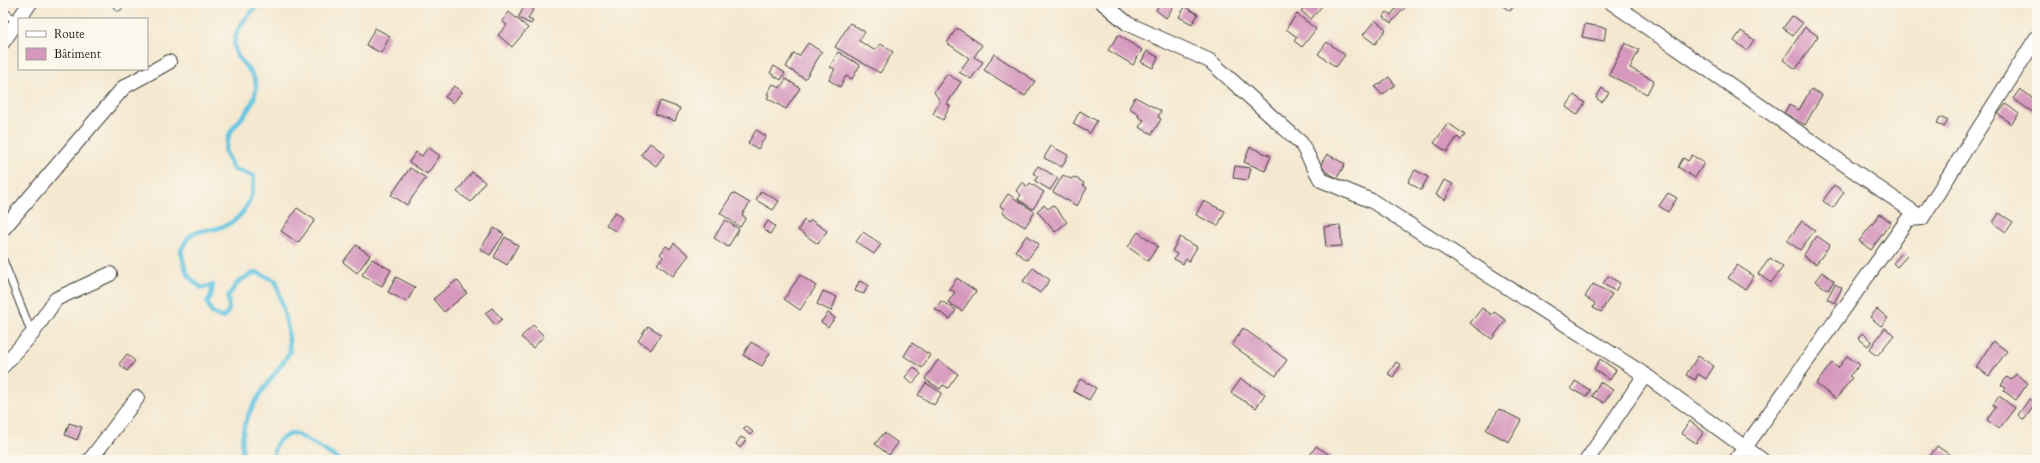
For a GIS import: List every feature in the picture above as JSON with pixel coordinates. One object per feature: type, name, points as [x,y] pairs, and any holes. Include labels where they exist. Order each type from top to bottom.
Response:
[{"type":"street","points":[[20,18],[30,3]]},
{"type":"street","points":[[1103,3],[1128,24],[1210,61],[1301,143],[1321,180],[1372,201],[1645,375],[1762,460]]},
{"type":"street","points":[[1612,3],[1922,218]]},
{"type":"street","points":[[3,42],[17,22]]},
{"type":"street","points":[[1922,218],[2037,38]]},
{"type":"street","points":[[3,229],[124,87],[169,62]]},
{"type":"street","points":[[1736,460],[1908,219],[1922,218]]},
{"type":"street","points":[[3,366],[32,334],[56,299],[110,274]]},
{"type":"street","points":[[1586,460],[1645,375]]},
{"type":"street","points":[[90,460],[136,398]]},
{"type":"lane","points":[[3,11],[17,22]]},
{"type":"lane","points":[[3,260],[32,334]]},
{"type":"building","points":[[526,3],[535,6],[528,19],[533,21],[531,24],[518,18]]},
{"type":"building","points":[[1155,3],[1176,3],[1166,18],[1156,10],[1159,5]]},
{"type":"building","points":[[1308,3],[1319,3],[1322,6],[1311,19],[1301,11]]},
{"type":"building","points":[[1404,3],[1407,5],[1391,23],[1383,17],[1387,12],[1391,15],[1397,7],[1394,4]]},
{"type":"building","points":[[1498,3],[1514,3],[1515,4],[1510,11]]},
{"type":"building","points":[[1185,7],[1198,14],[1192,24],[1179,17]]},
{"type":"building","points":[[509,12],[528,28],[512,47],[498,35],[507,25],[502,21]]},
{"type":"building","points":[[1297,14],[1316,29],[1302,47],[1294,41],[1297,37],[1286,29]]},
{"type":"building","points":[[1792,16],[1803,23],[1793,35],[1783,28]]},
{"type":"building","points":[[1375,20],[1386,29],[1375,44],[1363,35]]},
{"type":"building","points":[[850,23],[865,32],[859,41],[874,50],[881,44],[893,52],[880,73],[835,47]]},
{"type":"building","points":[[1585,24],[1606,28],[1604,41],[1582,37]]},
{"type":"building","points":[[1805,27],[1818,36],[1796,69],[1783,60]]},
{"type":"building","points":[[375,28],[390,36],[381,53],[366,45]]},
{"type":"building","points":[[957,28],[982,45],[974,57],[983,62],[971,79],[959,72],[969,58],[947,43]]},
{"type":"building","points":[[1741,31],[1754,40],[1747,50],[1734,41]]},
{"type":"building","points":[[1118,35],[1142,50],[1133,65],[1108,50]]},
{"type":"building","points":[[1327,42],[1345,55],[1336,67],[1318,54]]},
{"type":"building","points":[[808,43],[822,52],[805,79],[786,67],[794,53],[799,56]]},
{"type":"building","points":[[1625,43],[1639,50],[1630,68],[1654,80],[1647,94],[1609,75]]},
{"type":"building","points":[[1147,51],[1158,57],[1153,68],[1141,62]]},
{"type":"building","points":[[838,52],[860,65],[852,79],[846,76],[840,87],[829,80],[835,69],[830,67]]},
{"type":"building","points":[[994,54],[1035,81],[1025,96],[984,70]]},
{"type":"building","points":[[774,66],[785,73],[781,80],[770,73]]},
{"type":"building","points":[[947,74],[961,82],[947,104],[950,106],[943,120],[933,114],[940,101],[934,92]]},
{"type":"building","points":[[1389,77],[1395,85],[1382,95],[1375,87]]},
{"type":"building","points":[[786,79],[800,88],[786,109],[767,98],[769,95],[767,94],[773,84],[780,88]]},
{"type":"building","points":[[454,86],[462,92],[453,103],[445,97]]},
{"type":"building","points":[[1602,88],[1609,93],[1602,102],[1596,98]]},
{"type":"building","points":[[1811,89],[1822,95],[1805,125],[1784,113],[1789,105],[1799,110]]},
{"type":"building","points":[[2020,89],[2037,101],[2037,115],[2013,99]]},
{"type":"building","points":[[1574,95],[1585,103],[1577,115],[1566,107]]},
{"type":"building","points":[[1135,97],[1161,111],[1158,117],[1161,119],[1152,134],[1139,127],[1144,120],[1138,117],[1139,114],[1129,108]]},
{"type":"building","points":[[660,101],[680,108],[675,121],[655,114]]},
{"type":"building","points":[[2006,104],[2019,114],[2011,124],[1998,114]]},
{"type":"building","points":[[1080,111],[1097,121],[1090,133],[1073,124]]},
{"type":"building","points":[[1940,117],[1948,121],[1944,127],[1937,123]]},
{"type":"building","points":[[1448,123],[1465,135],[1461,140],[1457,137],[1447,152],[1434,143]]},
{"type":"building","points":[[756,130],[766,136],[758,149],[748,143]]},
{"type":"building","points":[[650,143],[665,154],[656,166],[641,155]]},
{"type":"building","points":[[1051,146],[1068,155],[1062,167],[1044,158]]},
{"type":"building","points":[[428,147],[440,156],[427,174],[409,162],[416,152],[422,156]]},
{"type":"building","points":[[1250,147],[1271,156],[1265,171],[1244,162]]},
{"type":"building","points":[[1327,154],[1345,164],[1337,178],[1323,170],[1321,164]]},
{"type":"building","points":[[1692,155],[1704,163],[1695,178],[1678,167],[1683,158],[1688,161]]},
{"type":"building","points":[[1038,166],[1058,178],[1050,190],[1035,181],[1038,176],[1033,173]]},
{"type":"building","points":[[1235,166],[1251,168],[1248,180],[1233,178]]},
{"type":"building","points":[[410,168],[426,178],[407,205],[391,195]]},
{"type":"building","points":[[1415,170],[1428,177],[1421,190],[1408,182]]},
{"type":"building","points":[[472,172],[485,182],[471,202],[457,192]]},
{"type":"building","points":[[1063,175],[1071,179],[1074,177],[1084,183],[1083,185],[1087,188],[1077,206],[1053,192]]},
{"type":"building","points":[[1444,180],[1453,184],[1445,200],[1436,195]]},
{"type":"building","points":[[1022,182],[1028,187],[1030,183],[1044,192],[1033,209],[1018,199],[1021,195],[1016,191]]},
{"type":"building","points":[[1834,185],[1844,192],[1833,208],[1823,201]]},
{"type":"building","points":[[761,191],[779,201],[773,210],[756,200]]},
{"type":"building","points":[[733,193],[750,203],[742,215],[746,218],[740,227],[720,213]]},
{"type":"building","points":[[1668,193],[1677,198],[1668,212],[1659,206]]},
{"type":"building","points":[[1008,194],[1035,212],[1025,227],[1002,213],[1004,209],[1000,206]]},
{"type":"building","points":[[1203,201],[1225,211],[1218,226],[1196,215]]},
{"type":"building","points":[[1044,205],[1048,209],[1053,205],[1067,222],[1055,232],[1037,211]]},
{"type":"building","points":[[297,208],[315,220],[298,243],[281,231]]},
{"type":"building","points":[[615,212],[623,218],[615,231],[606,225]]},
{"type":"building","points":[[1999,213],[2013,222],[2006,232],[1993,223]]},
{"type":"building","points":[[1880,214],[1891,222],[1871,250],[1859,241]]},
{"type":"building","points":[[725,220],[739,229],[728,247],[714,238]]},
{"type":"building","points":[[804,220],[808,223],[811,220],[827,231],[818,244],[798,230]]},
{"type":"building","points":[[768,221],[775,226],[770,234],[763,229]]},
{"type":"building","points":[[1802,221],[1815,230],[1800,250],[1787,241]]},
{"type":"building","points":[[1340,225],[1342,246],[1326,247],[1324,227]]},
{"type":"building","points":[[494,228],[504,234],[490,255],[480,249]]},
{"type":"building","points":[[863,232],[881,244],[874,254],[856,242]]},
{"type":"building","points":[[1138,232],[1158,246],[1148,261],[1128,247]]},
{"type":"building","points":[[1027,235],[1039,244],[1027,260],[1015,251]]},
{"type":"building","points":[[1817,236],[1830,245],[1816,264],[1803,256]]},
{"type":"building","points":[[505,237],[518,245],[507,265],[494,257]]},
{"type":"building","points":[[1180,237],[1197,247],[1189,261],[1186,259],[1183,264],[1174,259],[1177,254],[1172,251]]},
{"type":"building","points":[[674,243],[689,255],[673,276],[657,264],[663,257],[660,254],[666,246],[670,249]]},
{"type":"building","points":[[356,245],[370,255],[357,273],[343,262]]},
{"type":"building","points":[[1903,252],[1907,256],[1897,267],[1893,263]]},
{"type":"building","points":[[1770,258],[1783,267],[1771,283],[1758,274]]},
{"type":"building","points":[[372,259],[391,270],[382,286],[362,275]]},
{"type":"building","points":[[1737,265],[1754,276],[1745,289],[1728,278]]},
{"type":"building","points":[[1033,268],[1050,280],[1040,293],[1023,281]]},
{"type":"building","points":[[1822,272],[1834,281],[1828,290],[1815,281]]},
{"type":"building","points":[[800,275],[816,286],[800,310],[784,299]]},
{"type":"building","points":[[1608,276],[1620,283],[1615,291],[1603,284]]},
{"type":"building","points":[[396,277],[415,287],[407,302],[388,292]]},
{"type":"building","points":[[957,278],[976,291],[962,311],[948,302],[955,292],[949,289]]},
{"type":"building","points":[[457,280],[467,293],[444,312],[433,299]]},
{"type":"building","points":[[859,281],[868,285],[864,294],[855,291]]},
{"type":"building","points":[[1593,284],[1612,294],[1601,312],[1593,308],[1595,303],[1585,297]]},
{"type":"building","points":[[1835,284],[1842,288],[1834,303],[1827,299]]},
{"type":"building","points":[[823,291],[837,297],[831,311],[817,304]]},
{"type":"building","points":[[941,301],[956,310],[950,319],[935,309]]},
{"type":"building","points":[[492,308],[502,319],[495,325],[485,313]]},
{"type":"building","points":[[1482,308],[1492,315],[1494,312],[1506,320],[1492,339],[1470,323]]},
{"type":"building","points":[[1877,309],[1888,318],[1881,326],[1870,317]]},
{"type":"building","points":[[828,313],[835,318],[828,327],[821,322]]},
{"type":"building","points":[[533,325],[544,336],[533,348],[521,337]]},
{"type":"building","points":[[648,326],[661,334],[651,350],[638,341]]},
{"type":"building","points":[[1243,328],[1287,360],[1276,376],[1232,345]]},
{"type":"building","points":[[1885,328],[1894,335],[1877,356],[1869,350]]},
{"type":"building","points":[[1862,333],[1872,341],[1868,346],[1858,338]]},
{"type":"building","points":[[1993,341],[2007,351],[1989,376],[1976,367]]},
{"type":"building","points":[[751,342],[770,353],[762,366],[743,355]]},
{"type":"building","points":[[912,343],[930,355],[922,368],[904,356]]},
{"type":"building","points":[[127,354],[135,361],[127,371],[119,364]]},
{"type":"building","points":[[1698,356],[1714,366],[1706,379],[1698,374],[1695,380],[1686,375]]},
{"type":"building","points":[[1847,356],[1860,365],[1849,376],[1852,378],[1836,399],[1816,384],[1832,363],[1838,368]]},
{"type":"building","points":[[1600,359],[1616,370],[1610,380],[1594,369]]},
{"type":"building","points":[[938,360],[958,374],[948,388],[943,385],[940,389],[925,379]]},
{"type":"building","points":[[1396,362],[1401,365],[1393,377],[1388,374]]},
{"type":"building","points":[[914,367],[921,374],[912,384],[905,377]]},
{"type":"building","points":[[2016,374],[2028,383],[2016,400],[2004,391],[2006,388],[2001,385],[2007,377],[2011,380]]},
{"type":"building","points":[[1080,379],[1096,388],[1089,400],[1073,391]]},
{"type":"building","points":[[1241,379],[1265,394],[1256,408],[1231,393]]},
{"type":"building","points":[[1575,381],[1590,390],[1586,397],[1571,389]]},
{"type":"building","points":[[1600,382],[1613,390],[1604,403],[1592,396]]},
{"type":"building","points":[[926,383],[942,393],[934,405],[918,395]]},
{"type":"building","points":[[1999,396],[2015,408],[1999,429],[1987,420],[1996,407],[1993,405]]},
{"type":"building","points":[[2029,399],[2035,404],[2024,420],[2018,415]]},
{"type":"building","points":[[1499,409],[1521,420],[1509,442],[1486,430]]},
{"type":"building","points":[[1690,421],[1704,432],[1696,443],[1681,433]]},
{"type":"building","points":[[69,423],[82,427],[77,440],[65,435]]},
{"type":"building","points":[[746,426],[753,432],[750,435],[743,429]]},
{"type":"building","points":[[884,433],[898,443],[889,455],[875,444]]},
{"type":"building","points":[[741,437],[746,440],[740,448],[736,444]]},
{"type":"building","points":[[1316,446],[1331,456],[1328,460],[1317,460],[1310,455]]},
{"type":"building","points":[[1937,446],[1957,460],[1928,459]]},
{"type":"waterway","points":[[244,460],[242,444],[248,415],[255,402],[290,352],[288,329],[276,281],[256,272],[239,281],[228,296],[229,310],[223,318],[212,313],[207,302],[211,296],[213,285],[202,288],[192,280],[185,268],[181,250],[188,238],[194,233],[218,228],[234,221],[245,208],[252,193],[254,176],[233,169],[225,151],[230,133],[246,113],[255,96],[256,89],[253,75],[236,53],[234,46],[239,28],[259,3]]},
{"type":"waterway","points":[[274,460],[274,449],[280,439],[293,433],[312,442],[340,460]]}]
